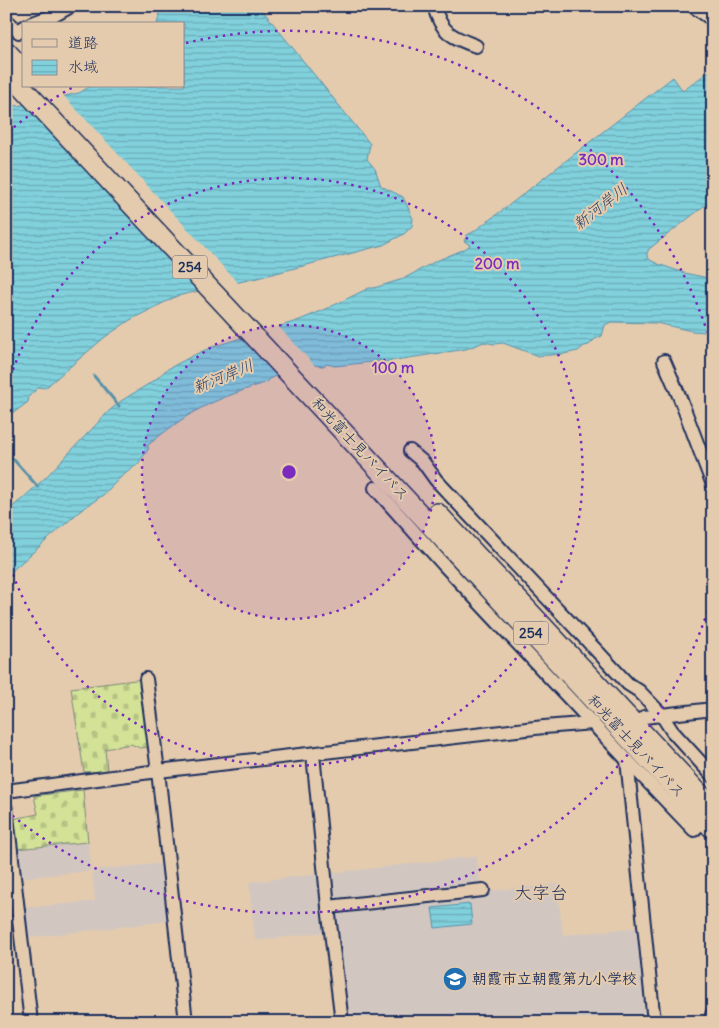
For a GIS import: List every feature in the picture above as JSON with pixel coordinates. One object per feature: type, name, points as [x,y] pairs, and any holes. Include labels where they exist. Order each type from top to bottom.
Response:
[{"type":"highway","points":[[6,51],[22,68]]},
{"type":"highway","name":"和光富士見バイパス","points":[[6,70],[22,81]]},
{"type":"highway","name":"和光富士見バイパス","points":[[39,92],[710,818]]},
{"type":"street","points":[[35,22],[71,6]]},
{"type":"street","points":[[434,6],[442,26],[450,34],[476,46]]},
{"type":"street","points":[[694,6],[713,20]]},
{"type":"street","points":[[6,20],[21,30]]},
{"type":"street","points":[[665,366],[680,398],[713,485]]},
{"type":"street","points":[[410,451],[423,462],[436,480],[628,684],[638,691],[661,714],[672,731],[713,776]]},
{"type":"street","points":[[375,488],[444,565],[694,830],[710,818]]},
{"type":"street","points":[[146,680],[186,1022]]},
{"type":"street","points":[[644,717],[713,709]]},
{"type":"street","points":[[6,791],[158,771],[544,727],[593,724]]},
{"type":"street","points":[[313,754],[342,1022]]},
{"type":"street","points":[[627,760],[654,1022]]},
{"type":"street","points":[[6,808],[31,1022]]},
{"type":"street","points":[[328,906],[483,890]]},
{"type":"street","points":[[710,1022],[713,1012]]},
{"type":"shaded area","points":[[88,842],[92,870],[165,863],[171,921],[26,938],[22,908],[95,901],[92,871],[19,878],[16,849]]},
{"type":"shaded area","points":[[477,856],[480,881],[477,886],[335,903],[331,873]]},
{"type":"shaded area","points":[[319,874],[328,932],[255,941],[249,882]]},
{"type":"shaded area","name":"朝霞市立朝霞第九小学校","points":[[557,884],[563,935],[640,927],[649,1016],[588,1022],[347,1022],[334,911],[486,891]]},
{"type":"green space","points":[[143,679],[149,747],[140,748],[131,744],[105,749],[107,771],[84,772],[71,688]]},
{"type":"green space","points":[[83,790],[88,842],[16,849],[13,819],[38,814],[34,796]]},
{"type":"water","points":[[162,6],[259,6],[370,144],[367,159],[375,169],[381,186],[403,197],[413,219],[412,226],[404,234],[383,245],[257,278],[177,296],[130,320],[105,337],[45,388],[39,387],[29,396],[28,402],[16,411],[6,414],[6,103],[18,106],[79,93],[88,88],[185,88],[185,22],[158,22]]},
{"type":"water","name":"新河岸川","points":[[713,68],[713,199],[649,249],[647,256],[658,264],[684,273],[713,279],[713,335],[656,323],[611,322],[605,325],[602,336],[595,339],[589,345],[584,346],[578,351],[563,354],[538,356],[503,343],[484,342],[466,349],[383,362],[335,366],[327,364],[323,366],[312,365],[280,374],[266,382],[209,404],[173,426],[147,446],[149,448],[138,464],[126,472],[103,495],[80,511],[6,576],[6,512],[45,478],[109,411],[121,401],[155,380],[166,370],[212,347],[297,321],[369,288],[403,279],[436,261],[465,249],[470,245],[464,241],[467,235],[508,206],[673,77],[683,91]]},
{"type":"water","points":[[470,904],[472,924],[435,928],[432,908]]},
{"type":"pier","points":[[62,94],[239,284],[200,294],[22,103]]},
{"type":"pier","points":[[277,325],[317,368],[313,367],[278,378],[239,336]]},
{"type":"waterway","points":[[94,376],[119,406]]},
{"type":"waterway","points":[[6,451],[38,487]]},
{"type":"place","name":"朝霞市立朝霞第九小学校","points":[[455,979]]},
{"type":"district","name":"大字台","points":[[541,893]]}]
